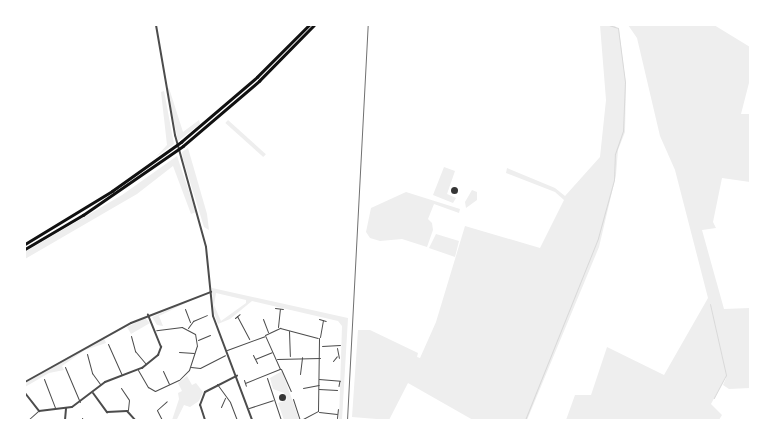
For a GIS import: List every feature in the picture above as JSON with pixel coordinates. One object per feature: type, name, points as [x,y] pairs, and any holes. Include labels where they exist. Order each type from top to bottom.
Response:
[{"type":"highway","points":[[25,244],[112,191],[181,142],[257,76],[309,25]]},
{"type":"highway","points":[[25,248],[113,196],[183,146],[258,81],[314,25]]},
{"type":"street","points":[[156,25],[175,135],[206,247],[213,316],[252,420]]},
{"type":"street","points":[[25,382],[148,315],[210,292]]},
{"type":"street","points":[[275,308],[283,310]]},
{"type":"street","points":[[185,309],[191,323]]},
{"type":"street","points":[[278,328],[280,309]]},
{"type":"street","points":[[235,318],[240,314]]},
{"type":"street","points":[[28,420],[38,410],[66,408],[80,402],[101,385],[146,365],[161,350],[156,330],[148,315]]},
{"type":"street","points":[[188,328],[191,323],[207,315]]},
{"type":"street","points":[[237,316],[250,340]]},
{"type":"street","points":[[319,319],[326,321]]},
{"type":"street","points":[[263,320],[268,332]]},
{"type":"street","points":[[318,412],[321,346],[319,338],[323,320]]},
{"type":"street","points":[[156,330],[188,328]]},
{"type":"street","points":[[138,370],[152,391],[169,385],[184,376],[190,367],[197,340],[188,328]]},
{"type":"street","points":[[227,350],[265,336],[268,332],[278,328],[319,338]]},
{"type":"street","points":[[289,330],[287,340],[290,356]]},
{"type":"street","points":[[197,340],[210,335]]},
{"type":"street","points":[[131,336],[134,339],[135,351],[146,365]]},
{"type":"street","points":[[265,336],[291,391]]},
{"type":"street","points":[[108,344],[111,346],[122,375]]},
{"type":"street","points":[[337,348],[340,345]]},
{"type":"street","points":[[321,346],[337,348]]},
{"type":"street","points":[[333,361],[339,357],[337,348]]},
{"type":"street","points":[[179,352],[195,353]]},
{"type":"street","points":[[255,359],[273,352]]},
{"type":"street","points":[[87,354],[92,373],[101,385]]},
{"type":"street","points":[[253,354],[257,363]]},
{"type":"street","points":[[190,367],[200,368],[225,355]]},
{"type":"street","points":[[276,359],[290,356],[320,358]]},
{"type":"street","points":[[300,374],[302,357]]},
{"type":"street","points":[[65,367],[80,402]]},
{"type":"street","points":[[245,383],[267,377],[280,369]]},
{"type":"street","points":[[163,370],[166,373],[169,385]]},
{"type":"street","points":[[205,420],[201,400],[207,389],[237,376]]},
{"type":"street","points":[[267,377],[281,420]]},
{"type":"street","points":[[44,379],[56,408]]},
{"type":"street","points":[[244,380],[246,386]]},
{"type":"street","points":[[217,384],[237,420]]},
{"type":"street","points":[[302,388],[319,385]]},
{"type":"street","points":[[122,388],[122,392],[129,402],[127,410]]},
{"type":"street","points":[[92,392],[109,413],[127,410]]},
{"type":"street","points":[[25,394],[38,410]]},
{"type":"street","points":[[221,407],[225,398]]},
{"type":"street","points":[[293,399],[301,420],[318,412],[338,414]]},
{"type":"street","points":[[248,408],[274,400]]},
{"type":"street","points":[[162,420],[157,410],[167,401]]},
{"type":"street","points":[[65,420],[66,408]]},
{"type":"street","points":[[337,418],[338,409]]},
{"type":"street","points":[[127,410],[136,420]]},
{"type":"street","points":[[312,416],[313,420]]},
{"type":"lane","points":[[320,379],[340,381],[340,386]]},
{"type":"lane","points":[[319,389],[337,390]]},
{"type":"shaded area","points":[[600,25],[614,25],[619,30],[626,85],[625,132],[618,150],[616,175],[599,247],[527,420],[473,420],[408,383],[389,420],[352,417],[358,330],[370,330],[418,353],[417,357],[420,358],[436,322],[465,226],[540,248],[564,200],[555,192],[506,173],[507,168],[555,188],[565,196],[600,157],[606,100]]},
{"type":"shaded area","points":[[628,25],[714,25],[750,47],[750,79],[741,114],[750,114],[750,182],[722,178],[713,222],[716,228],[702,230],[724,309],[750,308],[750,388],[729,389],[723,385],[726,376],[711,404],[722,415],[719,420],[566,420],[575,395],[591,395],[607,347],[664,375],[708,298],[675,170],[660,136],[637,38]]},
{"type":"shaded area","points":[[169,88],[183,132],[199,120],[200,124],[178,141],[167,89]]},
{"type":"shaded area","points":[[164,91],[174,144],[156,157],[167,145],[161,92]]},
{"type":"shaded area","points":[[228,120],[266,154],[263,157],[225,123]]},
{"type":"shaded area","points":[[188,148],[207,214],[209,230],[204,227],[183,159],[182,152]]},
{"type":"shaded area","points":[[177,156],[196,212],[191,214],[173,166],[137,194],[25,259],[25,252],[122,195]]},
{"type":"shaded area","points":[[444,167],[455,171],[447,194],[456,198],[453,203],[433,195]]},
{"type":"shaded area","points":[[472,190],[477,192],[477,200],[466,208],[465,202]]},
{"type":"shaded area","points":[[406,192],[460,209],[459,213],[434,204],[428,219],[432,223],[433,230],[427,247],[402,239],[380,241],[370,238],[366,232],[371,208]]},
{"type":"shaded area","points":[[436,234],[459,241],[455,257],[429,248]]},
{"type":"shaded area","points":[[212,288],[348,318],[342,420],[339,420],[342,326],[338,321],[252,301],[230,319],[218,324],[214,313]],"holes":[[[216,293],[246,300],[246,303],[221,321],[214,305]]]},
{"type":"shaded area","points":[[204,294],[159,316],[163,326],[157,325],[152,317]]},
{"type":"shaded area","points":[[145,318],[150,323],[131,334],[127,327]]},
{"type":"shaded area","points":[[104,338],[106,343],[85,350],[62,366],[64,370],[49,373],[25,387],[27,382]]},
{"type":"shaded area","points":[[282,371],[299,419],[284,420],[278,403],[287,400],[284,393],[273,389],[270,378]]},
{"type":"shaded area","points":[[187,376],[192,385],[196,383],[203,392],[199,401],[190,407],[184,405],[177,419],[172,420],[179,399],[178,393],[182,391],[178,383]]},
{"type":"building","points":[[454,186],[458,190],[454,194],[450,190]]},
{"type":"building","points":[[282,394],[285,397],[282,400],[279,397]]},
{"type":"waterway","points":[[525,420],[598,238],[614,180],[615,154],[623,131],[625,82],[618,28],[609,25]]},
{"type":"waterway","points":[[710,304],[726,375],[714,398]]},
{"type":"railway","points":[[347,420],[368,25]]}]
